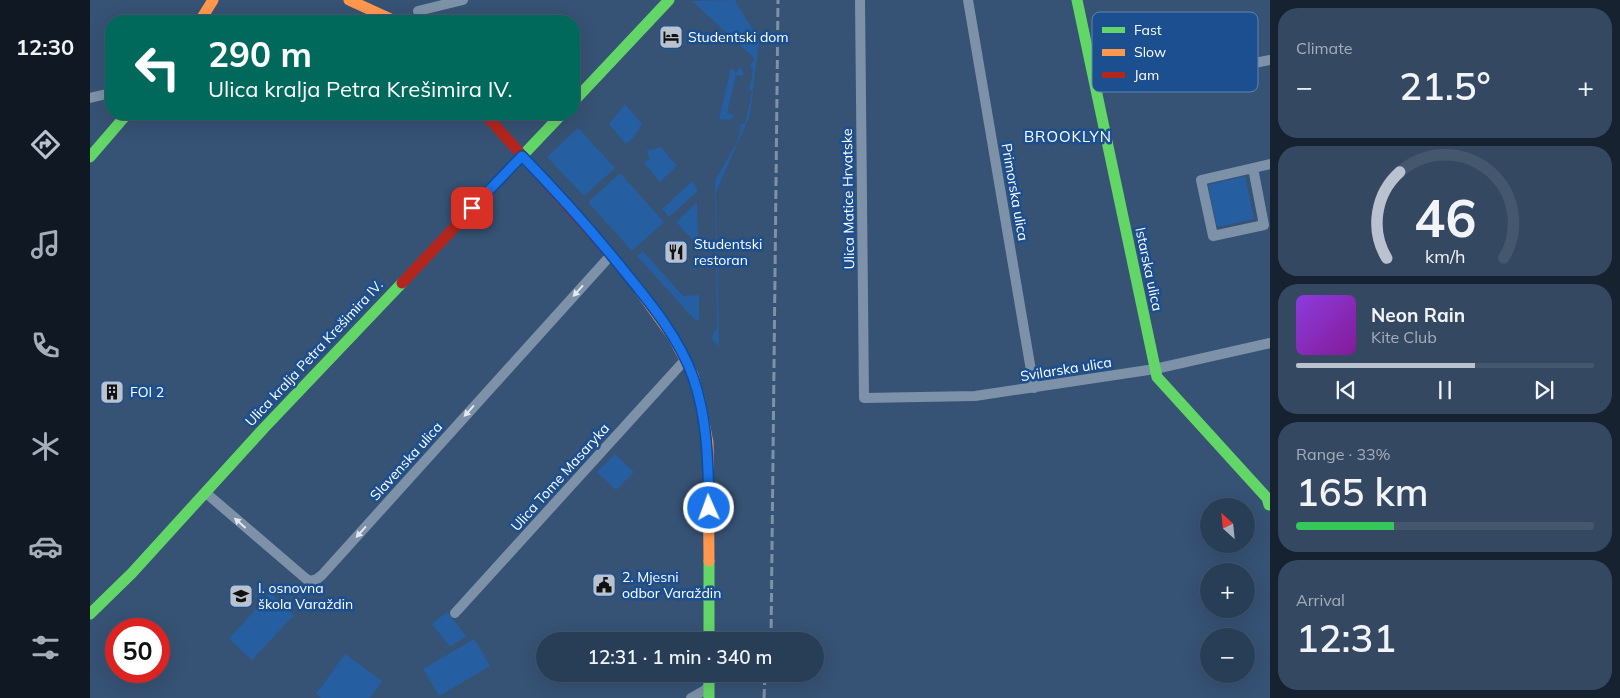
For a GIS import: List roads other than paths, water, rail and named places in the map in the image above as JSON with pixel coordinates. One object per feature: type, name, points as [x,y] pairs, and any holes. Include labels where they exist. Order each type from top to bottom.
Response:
[{"type":"street","points":[[204,15],[213,0]]},
{"type":"street","points":[[349,0],[381,15]]},
{"type":"street","points":[[418,11],[463,0]]},
{"type":"street","points":[[580,95],[669,0]]},
{"type":"street","name":"Ulica Matice Hrvatske","points":[[860,0],[864,398]]},
{"type":"street","name":"Primorska ulica","points":[[968,0],[1034,388]]},
{"type":"street","name":"Istarska ulica","points":[[1077,0],[1092,71]]},
{"type":"street","name":"Istarska ulica","points":[[1096,92],[1157,378],[1267,498],[1270,505]]},
{"type":"street","points":[[90,98],[105,94]]},
{"type":"street","points":[[90,157],[122,120]]},
{"type":"street","points":[[489,120],[611,255],[674,337],[685,360],[697,388],[706,429],[709,508],[709,632]]},
{"type":"street","name":"Ulica kralja Petra Krešimira IV.","points":[[90,614],[125,580],[264,428],[556,120]]},
{"type":"street","points":[[1253,168],[1264,224],[1212,236],[1201,180],[1270,164]]},
{"type":"street","name":"Slavenska ulica","points":[[206,493],[309,581],[317,579],[611,255]]},
{"type":"street","name":"Svilarska ulica","points":[[864,398],[975,396],[1155,369],[1270,343]]},
{"type":"street","name":"Ulica Tome Masaryka","points":[[455,613],[685,360]]},
{"type":"street","points":[[691,698],[705,690],[708,682]]},
{"type":"street","points":[[709,682],[709,698]]},
{"type":"railway","points":[[771,632],[778,0]]},
{"type":"railway","points":[[764,698],[765,682]]},
{"type":"place","name":"Studentski dom","points":[[671,37]]},
{"type":"place","name":"Studentski restoran","points":[[676,252]]},
{"type":"place","name":"FOI 2","points":[[112,392]]},
{"type":"place","name":"2. Mjesni odbor Varaždin","points":[[604,585]]},
{"type":"place","name":"I. osnovna škola Varaždin","points":[[241,596]]},
{"type":"district","name":"BROOKLYN","points":[[1068,137]]}]
